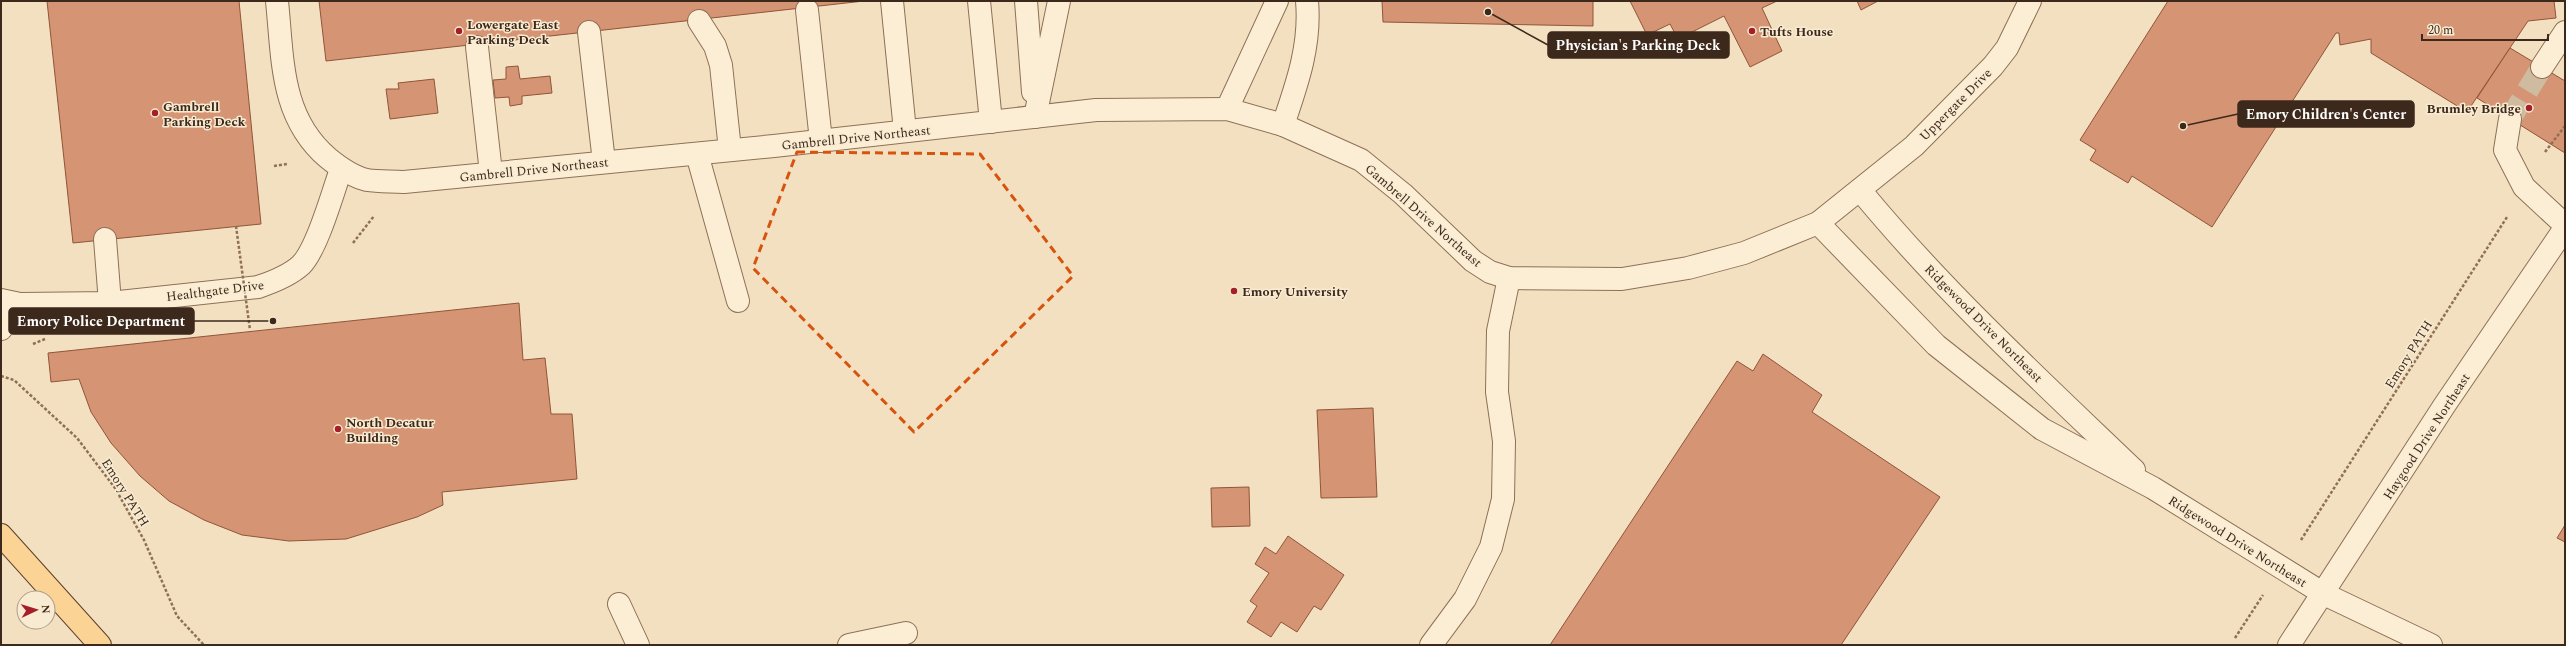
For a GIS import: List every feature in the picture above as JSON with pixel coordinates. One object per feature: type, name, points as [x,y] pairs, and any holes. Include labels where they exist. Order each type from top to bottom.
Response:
[{"type":"main road","points":[[1,535],[100,645]]},
{"type":"street","name":"Gambrell Drive Northeast","points":[[277,1],[285,82],[295,117],[311,139],[341,169],[367,180],[404,182],[697,154],[1096,110],[1227,110],[1283,126],[1361,160],[1403,194],[1473,261],[1490,272],[1509,278]]},
{"type":"street","points":[[892,1],[906,131]]},
{"type":"street","points":[[979,1],[991,122]]},
{"type":"street","points":[[1026,1],[1035,117]]},
{"type":"street","points":[[1035,117],[1059,1]]},
{"type":"street","points":[[1227,110],[1277,1]]},
{"type":"street","points":[[1283,126],[1301,70],[1309,25],[1307,1]]},
{"type":"street","name":"Uppergate Drive","points":[[1860,190],[1914,146],[1993,66],[2006,48],[2030,1]]},
{"type":"street","points":[[807,10],[821,141]]},
{"type":"street","points":[[699,21],[715,46],[721,65],[730,150]]},
{"type":"street","points":[[588,32],[604,162]]},
{"type":"street","points":[[2542,67],[2565,32]]},
{"type":"street","points":[[477,47],[491,173]]},
{"type":"street","points":[[2510,118],[2505,150],[2511,162],[2524,187],[2565,226]]},
{"type":"street","points":[[697,154],[738,301]]},
{"type":"street","name":"Healthgate Drive","points":[[1,330],[10,302],[110,303],[258,286],[278,280],[302,264],[316,239],[341,169]]},
{"type":"street","points":[[1431,645],[1465,599],[1492,547],[1503,499],[1504,441],[1497,392],[1498,331],[1509,278],[1622,279],[1659,274],[1744,253],[1818,223],[1860,190]]},
{"type":"street","name":"Ridgewood Drive Northeast","points":[[1860,190],[1899,237],[1974,317],[2153,488]]},
{"type":"street","name":"Ridgewood Drive Northeast","points":[[1818,223],[1936,345],[2042,429],[2153,488],[2324,594],[2431,645]]},
{"type":"street","name":"Haygood Drive Northeast","points":[[2289,645],[2324,594],[2444,406],[2565,226]]},
{"type":"street","points":[[105,239],[110,303]]},
{"type":"street","points":[[620,604],[638,645]]},
{"type":"street","points":[[849,645],[906,633]]},
{"type":"path","points":[[2548,149],[2565,126]]},
{"type":"path","name":"Emory PATH","points":[[2325,504],[2508,215]]},
{"type":"path","points":[[236,226],[250,330]]},
{"type":"path","name":"Emory PATH","points":[[1,376],[14,380],[82,444],[114,488],[144,540],[177,616],[204,645]]},
{"type":"highlighted area","points":[[797,152],[980,154],[1073,276],[914,432],[753,268]]},
{"type":"building","name":"Gambrell Parking Deck","points":[[47,1],[239,1],[261,224],[73,243]]},
{"type":"building","name":"Lowergate East Parking Deck","points":[[319,1],[864,1],[326,61]]},
{"type":"building","points":[[1382,1],[1593,1],[1593,26],[1383,22]]},
{"type":"building","name":"Tufts House","points":[[1630,1],[1777,1],[1762,8],[1782,51],[1750,67],[1724,16],[1678,39],[1670,24],[1647,35]]},
{"type":"building","name":"Tufts House","points":[[1857,1],[1878,1],[1861,10]]},
{"type":"building","points":[[2168,1],[2554,1],[2556,18],[2528,21],[2467,112],[2371,53],[2371,39],[2340,45],[2339,33],[2336,33],[2212,227],[2132,176],[2128,183],[2090,160],[2096,150],[2080,140]]},
{"type":"building","name":"Brumley Bridge","points":[[2510,48],[2565,81],[2565,153],[2477,98]]},
{"type":"building","points":[[518,66],[520,79],[550,76],[552,93],[522,96],[522,104],[510,106],[509,97],[495,98],[493,80],[506,79],[506,67]]},
{"type":"building","points":[[434,79],[438,113],[390,119],[386,89],[399,89],[398,83]]},
{"type":"building","name":"North Decatur Building","points":[[519,303],[523,360],[545,358],[551,414],[572,414],[577,479],[442,492],[443,505],[417,517],[346,539],[289,541],[242,535],[204,520],[169,501],[140,476],[111,443],[91,412],[79,379],[51,382],[48,353]]},
{"type":"building","points":[[1763,354],[1822,395],[1812,412],[1940,497],[1841,645],[1550,645],[1737,361],[1753,371]]},
{"type":"building","points":[[1373,408],[1377,497],[1321,498],[1317,410]]},
{"type":"building","points":[[1249,487],[1250,526],[1212,527],[1211,488]]},
{"type":"building","points":[[2565,525],[2565,542],[2557,538]]},
{"type":"building","points":[[1288,536],[1344,575],[1321,610],[1314,606],[1297,632],[1281,622],[1271,637],[1247,622],[1257,606],[1250,601],[1269,573],[1255,564],[1265,547],[1276,554]]},
{"type":"tunnel","points":[[2510,119],[2542,67]]},
{"type":"place","name":"Physician's Parking Deck","points":[[1488,12]]},
{"type":"place","name":"Lowergate East Parking Deck","points":[[459,31]]},
{"type":"place","name":"Tufts House","points":[[1752,31]]},
{"type":"place","name":"Brumley Bridge","points":[[2529,108]]},
{"type":"place","name":"Gambrell Parking Deck","points":[[155,113]]},
{"type":"place","name":"Emory Children's Center","points":[[2183,126]]},
{"type":"place","name":"Emory University","points":[[1234,291]]},
{"type":"place","name":"Emory Police Department","points":[[273,321]]},
{"type":"place","name":"North Decatur Building","points":[[338,429]]}]
